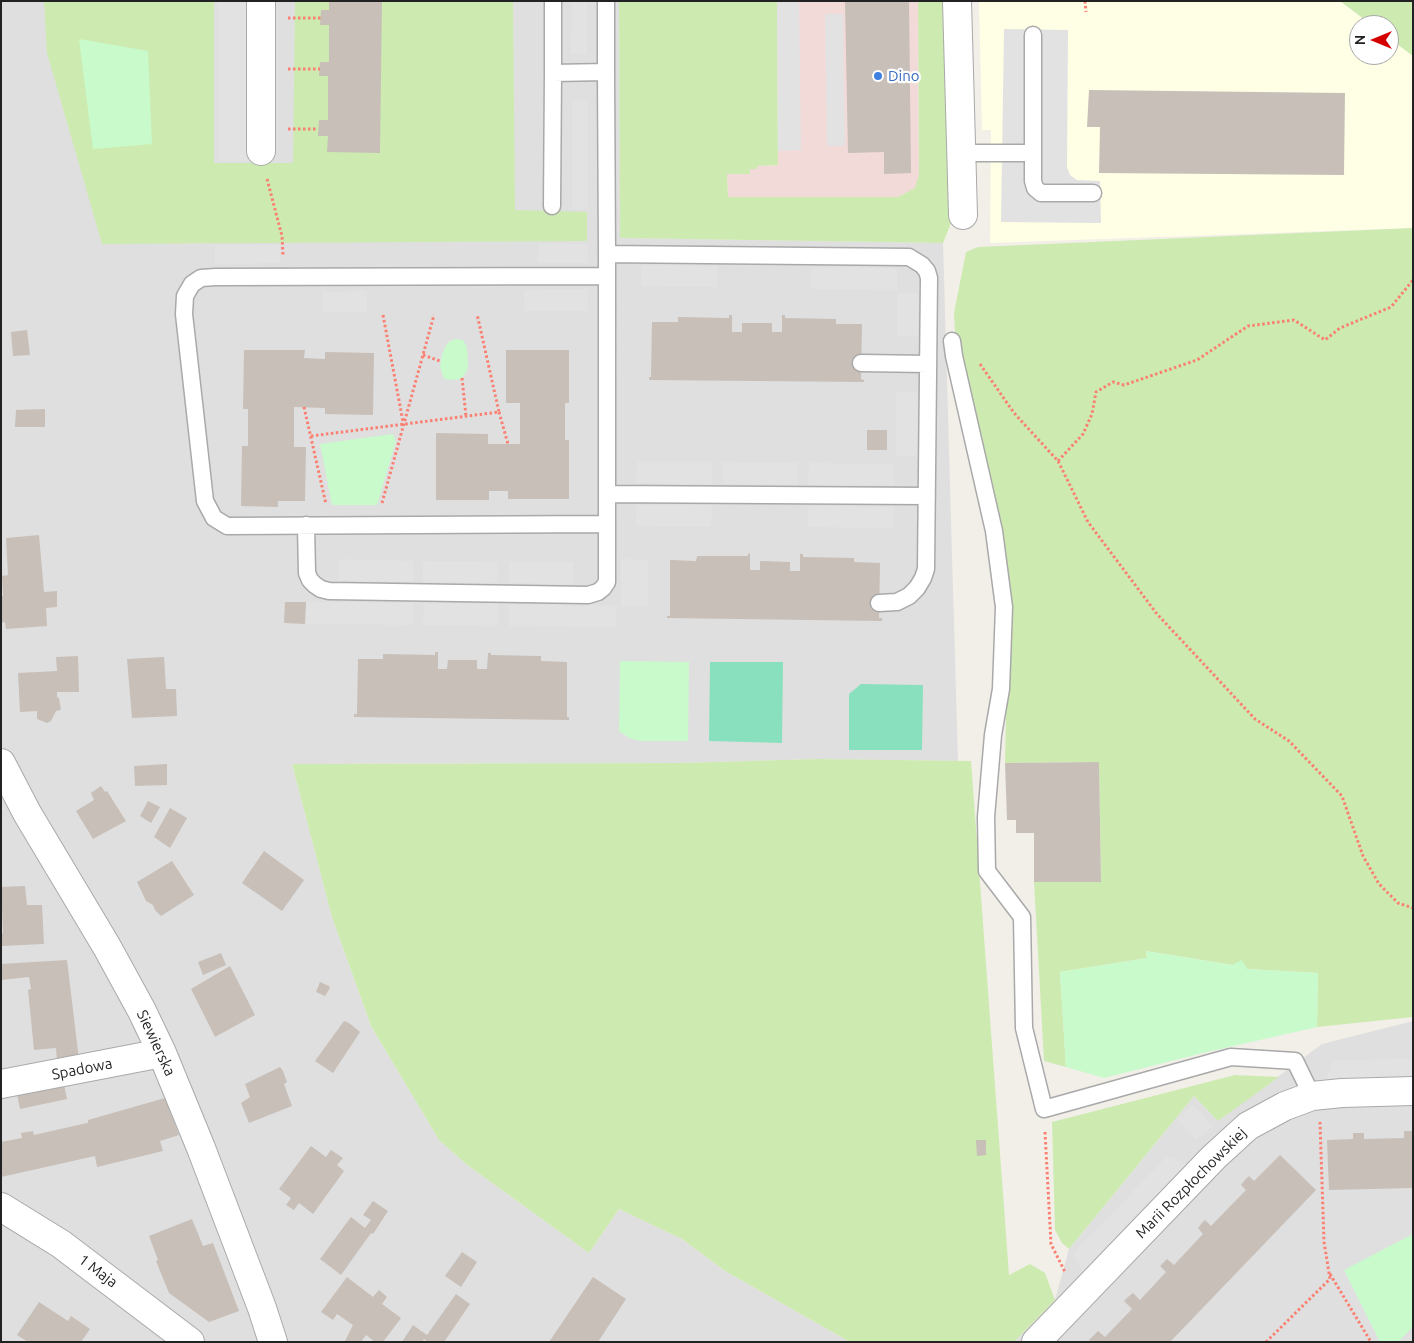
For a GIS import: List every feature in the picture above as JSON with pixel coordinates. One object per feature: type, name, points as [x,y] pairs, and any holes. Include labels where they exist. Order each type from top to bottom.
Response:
[{"type":"street","points":[[261,1],[261,151]]},
{"type":"street","points":[[957,1],[963,215]]},
{"type":"street","name":"Siewierska","points":[[1,763],[28,813],[107,947],[142,1011],[162,1053],[201,1148],[262,1308],[273,1342]]},
{"type":"street","name":"Spadowa","points":[[1,1084],[162,1053]]},
{"type":"street","name":"Marii Rozpłochowskiej","points":[[1036,1342],[1077,1297],[1214,1157],[1248,1126],[1285,1106],[1316,1107],[1342,1093],[1413,1091]]},
{"type":"street","name":"1 Maja","points":[[1,1207],[61,1244],[190,1342]]},
{"type":"lane","points":[[552,206],[553,1]]},
{"type":"lane","points":[[306,525],[307,573],[310,580],[321,589],[329,591],[588,595],[598,592],[607,582],[606,1]]},
{"type":"lane","points":[[1033,35],[1034,188],[1041,193],[1093,193]]},
{"type":"lane","points":[[553,73],[606,72]]},
{"type":"lane","points":[[961,153],[1033,153]]},
{"type":"lane","points":[[607,254],[909,257],[922,265],[929,278],[926,568],[917,588],[909,596],[893,603],[879,603]]},
{"type":"lane","points":[[607,276],[216,276],[201,278],[192,284],[186,296],[184,314],[205,501],[214,518],[227,526],[607,524]]},
{"type":"lane","points":[[952,341],[994,532],[1004,607],[1001,689],[993,735],[986,816],[987,871],[1022,917],[1024,1028],[1044,1109],[1231,1057],[1295,1061],[1316,1107]]},
{"type":"lane","points":[[861,363],[928,364]]},
{"type":"lane","points":[[607,494],[926,496]]},
{"type":"path","points":[[1086,1],[1086,12]]},
{"type":"path","points":[[286,18],[321,18]]},
{"type":"path","points":[[286,69],[320,69]]},
{"type":"path","points":[[286,129],[318,128]]},
{"type":"path","points":[[261,151],[282,236],[285,276]]},
{"type":"path","points":[[1058,461],[1083,434],[1092,414],[1096,392],[1113,382],[1124,385],[1197,360],[1248,326],[1294,320],[1325,340],[1340,328],[1390,307],[1413,280]]},
{"type":"path","points":[[477,314],[508,444]]},
{"type":"path","points":[[382,315],[404,424]]},
{"type":"path","points":[[375,525],[434,315]]},
{"type":"path","points":[[952,341],[983,366],[1014,413],[1058,461],[1088,522],[1157,614],[1255,719],[1289,741],[1342,796],[1363,856],[1379,884],[1398,903],[1413,908]]},
{"type":"path","points":[[423,355],[440,361]]},
{"type":"path","points":[[462,378],[466,416]]},
{"type":"path","points":[[304,408],[331,525]]},
{"type":"path","points":[[311,436],[499,412]]},
{"type":"path","points":[[1266,1342],[1330,1279],[1324,1242],[1316,1107]]},
{"type":"path","points":[[1044,1109],[1051,1244],[1077,1297]]},
{"type":"path","points":[[1328,1271],[1371,1342]]},
{"type":"shaded area","points":[[1,1],[619,1],[621,238],[943,243],[958,761],[818,759],[679,763],[292,764],[332,917],[371,1026],[439,1140],[466,1164],[589,1253],[619,1209],[682,1239],[725,1271],[850,1342],[1,1342]]},
{"type":"shaded area","points":[[218,1],[257,1],[257,161],[218,161]]},
{"type":"shaded area","points":[[572,1],[587,1],[587,54],[571,54]]},
{"type":"shaded area","points":[[777,1],[918,1],[919,174],[916,188],[898,197],[728,197],[727,174],[750,174],[750,169],[757,166],[778,165]]},
{"type":"shaded area","points":[[777,1],[799,1],[801,150],[778,151]]},
{"type":"shaded area","points":[[979,1],[1340,1],[1358,15],[1349,15],[1349,65],[1399,65],[1399,46],[1413,56],[1413,228],[990,243],[991,130],[982,130]]},
{"type":"shaded area","points":[[825,14],[843,14],[845,146],[827,146]]},
{"type":"shaded area","points":[[1004,29],[1068,30],[1067,167],[1070,175],[1077,180],[1100,181],[1101,223],[1001,222]]},
{"type":"shaded area","points":[[572,100],[588,101],[588,209],[572,209]]},
{"type":"shaded area","points":[[538,244],[588,244],[588,263],[538,263]]},
{"type":"shaded area","points":[[215,245],[280,245],[280,263],[215,264]]},
{"type":"shaded area","points":[[641,265],[717,266],[717,287],[641,286]]},
{"type":"shaded area","points":[[811,267],[897,268],[897,290],[811,289]]},
{"type":"shaded area","points":[[588,289],[588,311],[524,311],[524,290]]},
{"type":"shaded area","points":[[367,291],[367,312],[322,312],[322,292]]},
{"type":"shaded area","points":[[897,293],[919,293],[918,336],[897,336]]},
{"type":"shaded area","points":[[896,392],[918,392],[917,456],[896,456]]},
{"type":"shaded area","points":[[637,462],[712,462],[712,484],[636,483]]},
{"type":"shaded area","points":[[723,462],[798,463],[798,485],[723,484]]},
{"type":"shaded area","points":[[809,463],[894,464],[894,485],[808,485]]},
{"type":"shaded area","points":[[636,505],[712,505],[711,527],[636,526]]},
{"type":"shaded area","points":[[808,506],[894,507],[894,528],[808,527]]},
{"type":"shaded area","points":[[339,559],[413,561],[413,582],[338,581]]},
{"type":"shaded area","points":[[621,559],[648,560],[648,606],[621,606]]},
{"type":"shaded area","points":[[423,561],[498,562],[498,583],[423,582]]},
{"type":"shaded area","points":[[509,562],[573,562],[573,584],[509,583]]},
{"type":"shaded area","points":[[306,602],[413,603],[413,625],[305,624]]},
{"type":"shaded area","points":[[424,603],[498,604],[498,626],[423,625]]},
{"type":"shaded area","points":[[509,604],[616,606],[616,627],[509,626]]},
{"type":"shaded area","points":[[1413,1021],[1413,1342],[1014,1342],[1055,1300],[1069,1249],[1194,1096],[1218,1121],[1322,1044]]},
{"type":"shaded area","points":[[1413,1059],[1413,1078],[1326,1079],[1334,1060]]},
{"type":"shaded area","points":[[1193,1104],[1213,1126],[1196,1140],[1177,1119]]},
{"type":"shaded area","points":[[1166,1157],[1187,1164],[1083,1272],[1073,1253]]},
{"type":"green space","points":[[44,1],[214,1],[214,163],[293,163],[295,1],[513,1],[515,210],[587,212],[587,241],[102,244],[47,53]]},
{"type":"green space","points":[[619,1],[777,1],[778,165],[757,166],[757,169],[750,169],[750,174],[727,174],[728,197],[898,197],[915,188],[919,174],[918,1],[947,1],[953,218],[943,243],[620,238]]},
{"type":"green space","points":[[1340,1],[1413,1],[1413,56],[1399,46],[1399,15],[1359,15]]},
{"type":"green space","points":[[79,39],[148,51],[152,144],[93,149]]},
{"type":"green space","points":[[1413,228],[1413,1017],[1317,1027],[1318,973],[1247,969],[1146,951],[1147,958],[1060,972],[1066,1067],[1044,1061],[1034,882],[1101,881],[1099,762],[1005,763],[1009,588],[955,331],[954,313],[966,252],[978,247]]},
{"type":"green space","points":[[456,339],[463,340],[467,347],[467,371],[462,378],[455,380],[444,379],[440,366],[442,355],[446,345]]},
{"type":"green space","points":[[393,434],[396,441],[377,505],[332,505],[320,444]]},
{"type":"green space","points":[[620,661],[689,662],[688,741],[640,741],[629,738],[619,731]]},
{"type":"green space","points":[[710,662],[783,662],[782,743],[709,741]]},
{"type":"green space","points":[[861,684],[923,685],[922,750],[849,750],[849,694]]},
{"type":"green space","points":[[818,759],[971,761],[1009,1275],[1030,1264],[1045,1273],[1055,1300],[1014,1342],[850,1342],[725,1271],[682,1239],[619,1209],[589,1253],[466,1164],[439,1140],[371,1026],[332,917],[292,764],[679,763]]},
{"type":"green space","points":[[1146,951],[1232,965],[1242,960],[1247,969],[1318,973],[1317,1027],[1104,1078],[1066,1067],[1060,972],[1147,958]]},
{"type":"green space","points":[[1235,1075],[1279,1077],[1218,1121],[1194,1096],[1069,1249],[1062,1243],[1055,1230],[1052,1122]]},
{"type":"green space","points":[[1413,1234],[1413,1327],[1398,1342],[1380,1342],[1344,1270]]},
{"type":"building","points":[[329,1],[382,1],[380,153],[327,152],[328,136],[318,136],[319,120],[328,120],[328,76],[319,76],[320,62],[329,62],[329,25],[320,25],[321,10],[329,10]]},
{"type":"building","name":"Dino","points":[[845,1],[909,1],[911,173],[884,174],[884,152],[848,153]]},
{"type":"building","points":[[1089,90],[1345,93],[1344,175],[1099,173],[1100,127],[1087,127]]},
{"type":"building","points":[[729,315],[732,315],[732,332],[742,332],[742,323],[772,323],[772,332],[782,332],[782,315],[785,315],[785,318],[836,319],[836,324],[862,324],[861,379],[864,382],[649,380],[649,377],[651,377],[652,322],[678,322],[678,317],[729,318]]},
{"type":"building","points":[[27,330],[30,355],[13,356],[11,332]]},
{"type":"building","points":[[244,350],[305,350],[304,358],[325,359],[325,352],[374,353],[373,415],[325,414],[325,408],[294,407],[294,447],[306,447],[305,501],[278,501],[278,507],[241,506],[242,446],[248,446],[248,409],[243,409]]},
{"type":"building","points":[[506,350],[569,350],[569,403],[565,403],[565,440],[569,440],[569,499],[508,499],[508,491],[489,491],[489,500],[436,500],[436,433],[488,434],[488,444],[520,444],[520,403],[506,403]]},
{"type":"building","points":[[45,409],[45,427],[15,427],[16,410]]},
{"type":"building","points":[[867,430],[887,430],[887,450],[867,450]]},
{"type":"building","points":[[39,535],[44,592],[57,591],[57,607],[46,608],[47,626],[6,629],[5,622],[1,623],[1,596],[3,596],[2,576],[8,575],[6,538]]},
{"type":"building","points":[[748,553],[750,554],[750,570],[760,570],[760,561],[790,562],[790,571],[800,571],[800,554],[803,554],[803,557],[854,558],[854,562],[880,563],[879,618],[882,618],[882,621],[667,618],[667,616],[670,616],[670,560],[696,561],[697,556],[748,556]]},
{"type":"building","points":[[285,602],[306,602],[305,624],[284,623]]},
{"type":"building","points":[[435,652],[438,652],[438,669],[447,669],[448,660],[477,660],[477,669],[487,669],[488,653],[491,653],[491,655],[541,656],[541,661],[567,662],[567,717],[569,717],[569,720],[354,717],[354,714],[357,714],[358,659],[383,659],[383,654],[435,655]]},
{"type":"building","points":[[78,656],[79,692],[57,692],[61,710],[56,711],[51,721],[47,723],[37,719],[37,711],[20,712],[18,673],[57,671],[56,657]]},
{"type":"building","points":[[164,657],[166,689],[176,689],[177,716],[132,718],[127,659]]},
{"type":"building","points":[[1099,762],[1101,882],[1034,882],[1034,833],[1016,833],[1016,820],[1007,820],[1005,763]]},
{"type":"building","points":[[167,764],[167,785],[135,786],[134,766]]},
{"type":"building","points":[[101,786],[105,792],[107,791],[126,821],[93,839],[76,811],[94,800],[91,793]]},
{"type":"building","points":[[148,801],[160,807],[151,823],[140,816]]},
{"type":"building","points":[[170,808],[187,818],[170,848],[154,837]]},
{"type":"building","points":[[264,851],[304,880],[282,911],[242,883]]},
{"type":"building","points":[[172,861],[194,895],[161,916],[153,905],[146,901],[137,882]]},
{"type":"building","points":[[25,886],[27,905],[42,905],[44,944],[1,946],[1,933],[3,933],[1,887]]},
{"type":"building","points":[[221,953],[226,965],[203,975],[198,962]]},
{"type":"building","points":[[67,960],[79,1060],[57,1061],[56,1048],[34,1050],[28,990],[31,989],[29,977],[1,980],[1,964]]},
{"type":"building","points":[[230,966],[255,1015],[215,1037],[191,989]]},
{"type":"building","points":[[320,982],[330,988],[325,996],[316,992]]},
{"type":"building","points":[[344,1021],[360,1032],[333,1073],[315,1061]]},
{"type":"building","points":[[280,1067],[287,1082],[284,1084],[292,1106],[249,1123],[241,1103],[250,1097],[245,1084]]},
{"type":"building","points":[[64,1084],[67,1099],[20,1109],[17,1094]]},
{"type":"building","points":[[165,1098],[179,1135],[160,1141],[163,1151],[97,1167],[95,1156],[1,1177],[1,1142],[22,1138],[21,1133],[33,1131],[34,1135],[88,1123],[88,1120]]},
{"type":"building","points":[[1404,1131],[1413,1131],[1413,1188],[1329,1190],[1327,1140],[1353,1139],[1353,1133],[1364,1133],[1364,1139],[1404,1138]]},
{"type":"building","points":[[976,1140],[986,1140],[986,1155],[977,1156]]},
{"type":"building","points":[[311,1146],[326,1157],[331,1150],[343,1158],[337,1165],[344,1171],[313,1214],[299,1203],[294,1210],[286,1205],[291,1198],[279,1189]]},
{"type":"building","points":[[1280,1155],[1316,1190],[1170,1342],[1091,1342],[1089,1340],[1098,1331],[1105,1337],[1132,1309],[1124,1301],[1133,1293],[1140,1300],[1166,1272],[1160,1266],[1167,1259],[1174,1265],[1203,1234],[1198,1228],[1201,1224],[1205,1220],[1211,1226],[1246,1190],[1241,1185],[1245,1180],[1249,1176],[1254,1181]]},
{"type":"building","points":[[373,1201],[388,1211],[373,1234],[371,1233],[341,1275],[320,1259],[351,1217],[365,1228],[371,1220],[363,1215]]},
{"type":"building","points":[[192,1219],[203,1246],[213,1243],[239,1311],[209,1322],[169,1293],[156,1261],[158,1260],[149,1236]]},
{"type":"building","points":[[462,1252],[477,1262],[461,1287],[445,1276]]},
{"type":"building","points":[[347,1277],[373,1297],[379,1290],[387,1297],[382,1304],[401,1318],[383,1342],[375,1342],[366,1335],[361,1342],[347,1342],[345,1341],[353,1325],[337,1314],[333,1320],[321,1312]]},
{"type":"building","points":[[593,1277],[626,1299],[598,1342],[549,1342]]},
{"type":"building","points":[[456,1294],[470,1304],[444,1342],[428,1342],[424,1339],[422,1342],[402,1342],[413,1325],[427,1335]]},
{"type":"building","points":[[39,1302],[68,1321],[71,1316],[90,1329],[81,1342],[28,1342],[17,1335]]},
{"type":"place","name":"Dino","points":[[878,76]]}]
